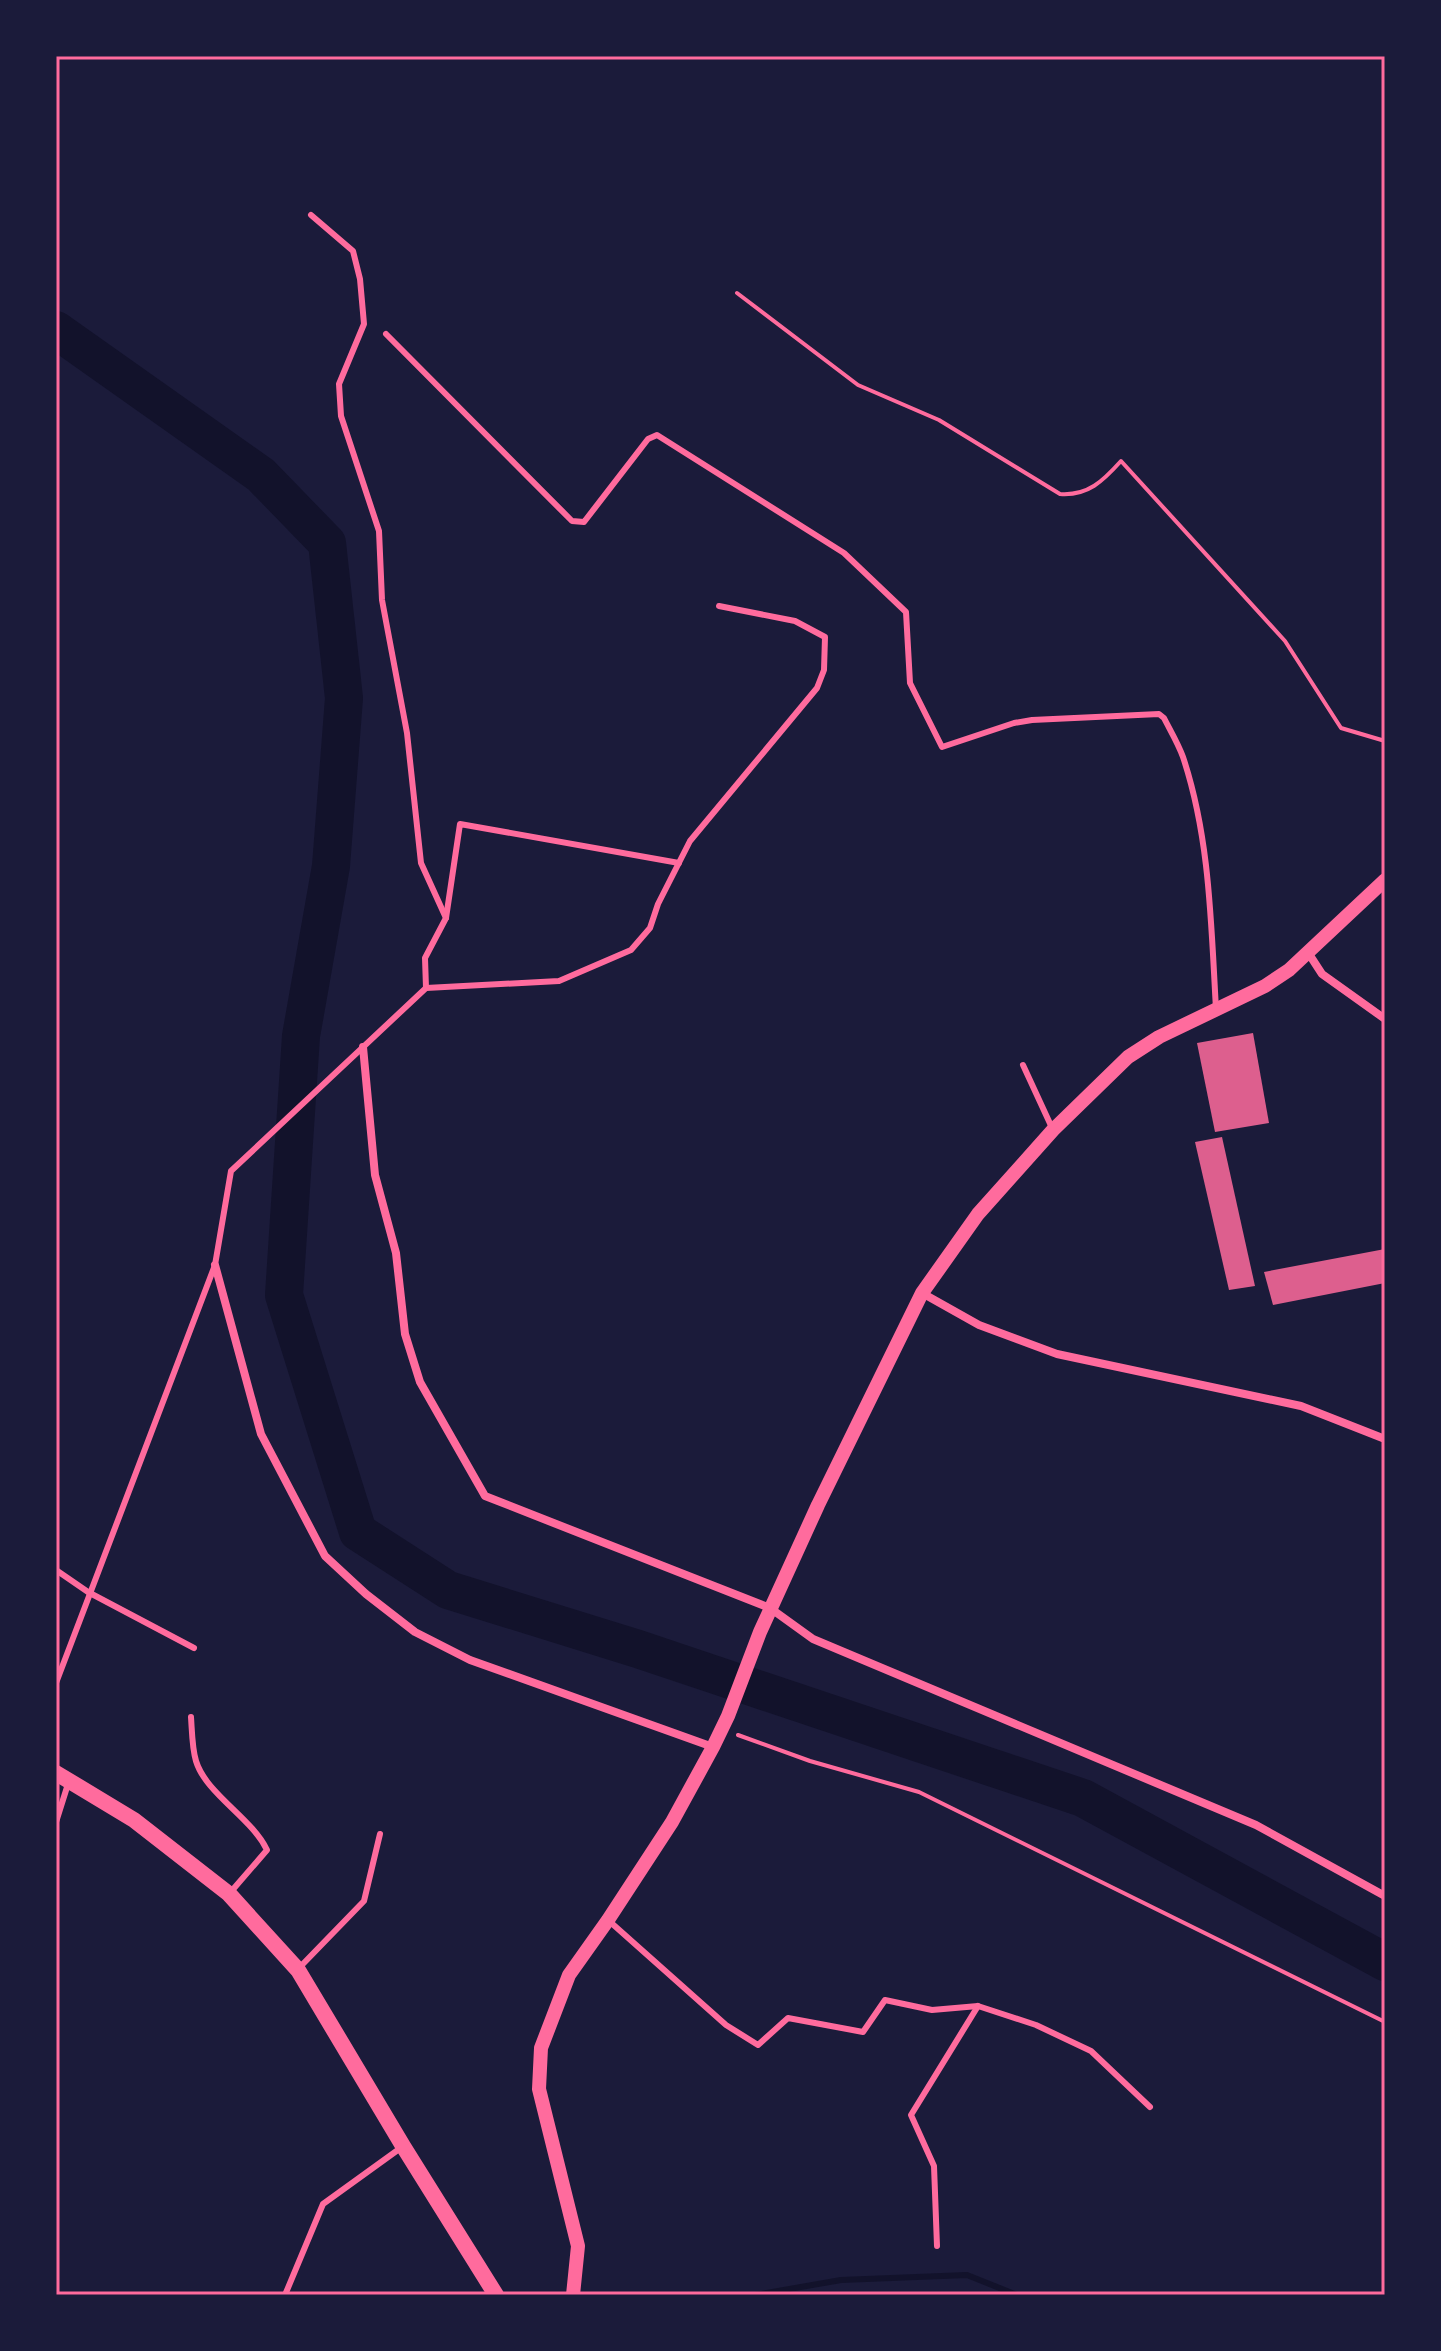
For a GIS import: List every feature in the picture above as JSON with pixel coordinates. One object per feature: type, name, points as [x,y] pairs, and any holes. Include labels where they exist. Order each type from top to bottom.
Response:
[{"type":"main road","points":[[62,1777],[134,1820],[229,1894],[298,1970],[496,2295]]},
{"type":"street","points":[[573,2295],[578,2246],[539,2089],[541,2048],[569,1975],[672,1822],[713,1747],[770,1608],[922,1293],[978,1214],[1053,1130],[1128,1057],[1159,1037],[1265,986],[1309,954],[1385,880]]},
{"type":"street","points":[[1309,954],[1322,974],[1385,1019]]},
{"type":"street","points":[[363,1047],[375,1175],[396,1253],[405,1334],[420,1382],[485,1496],[770,1608],[813,1639],[1256,1825],[1385,1896]]},
{"type":"street","points":[[215,1265],[261,1434],[325,1556],[366,1594],[415,1632],[470,1660],[713,1747]]},
{"type":"street","points":[[922,1293],[979,1325],[1057,1354],[1301,1406],[1385,1439]]},
{"type":"lane","points":[[311,215],[353,251],[360,279],[364,324],[339,384],[341,416],[379,531],[382,600],[407,733],[421,863],[446,918]]},
{"type":"lane","points":[[386,334],[572,521],[584,522],[648,439],[657,435],[844,553],[906,612],[910,683],[942,747],[1023,722],[1159,714],[1164,718],[1182,755],[1203,840],[1208,871],[1216,1009]]},
{"type":"lane","points":[[56,1683],[88,1592],[215,1265],[231,1171],[426,988],[559,981],[631,950],[650,928],[658,904],[690,841],[817,688],[824,670],[825,637],[795,621],[719,606]]},
{"type":"lane","points":[[426,988],[425,958],[446,918],[460,824],[679,863]]},
{"type":"lane","points":[[1023,1065],[1053,1130]]},
{"type":"lane","points":[[56,1570],[88,1592],[194,1648]]},
{"type":"lane","points":[[191,1717],[196,1763],[216,1791],[261,1837],[267,1850],[229,1894]]},
{"type":"lane","points":[[56,1822],[62,1777]]},
{"type":"lane","points":[[298,1970],[364,1901],[380,1834]]},
{"type":"lane","points":[[608,1920],[726,2025],[758,2045],[788,2018],[863,2032],[885,2000],[932,2010],[978,2006],[1036,2025],[1091,2051],[1150,2107]]},
{"type":"lane","points":[[937,2246],[934,2166],[911,2115],[978,2006]]},
{"type":"lane","points":[[285,2295],[323,2204],[403,2146]]},
{"type":"path","points":[[737,293],[858,385],[939,420],[1060,494],[1076,495],[1099,485],[1121,461],[1285,641],[1341,728],[1385,741]]},
{"type":"path","points":[[725,1723],[810,1761],[919,1792],[1385,2022]]},
{"type":"building","points":[[1253,1033],[1269,1123],[1215,1132],[1197,1043]]},
{"type":"building","points":[[1222,1137],[1255,1286],[1229,1290],[1195,1142]]},
{"type":"building","points":[[1385,1249],[1385,1283],[1273,1305],[1264,1272]]},
{"type":"waterway","points":[[56,330],[261,475],[327,543],[344,698],[331,866],[301,1036],[284,1295],[358,1532],[448,1590],[638,1649],[1083,1798],[1385,1962]]},
{"type":"waterway","points":[[755,2295],[841,2280],[967,2275],[1017,2295]]}]
